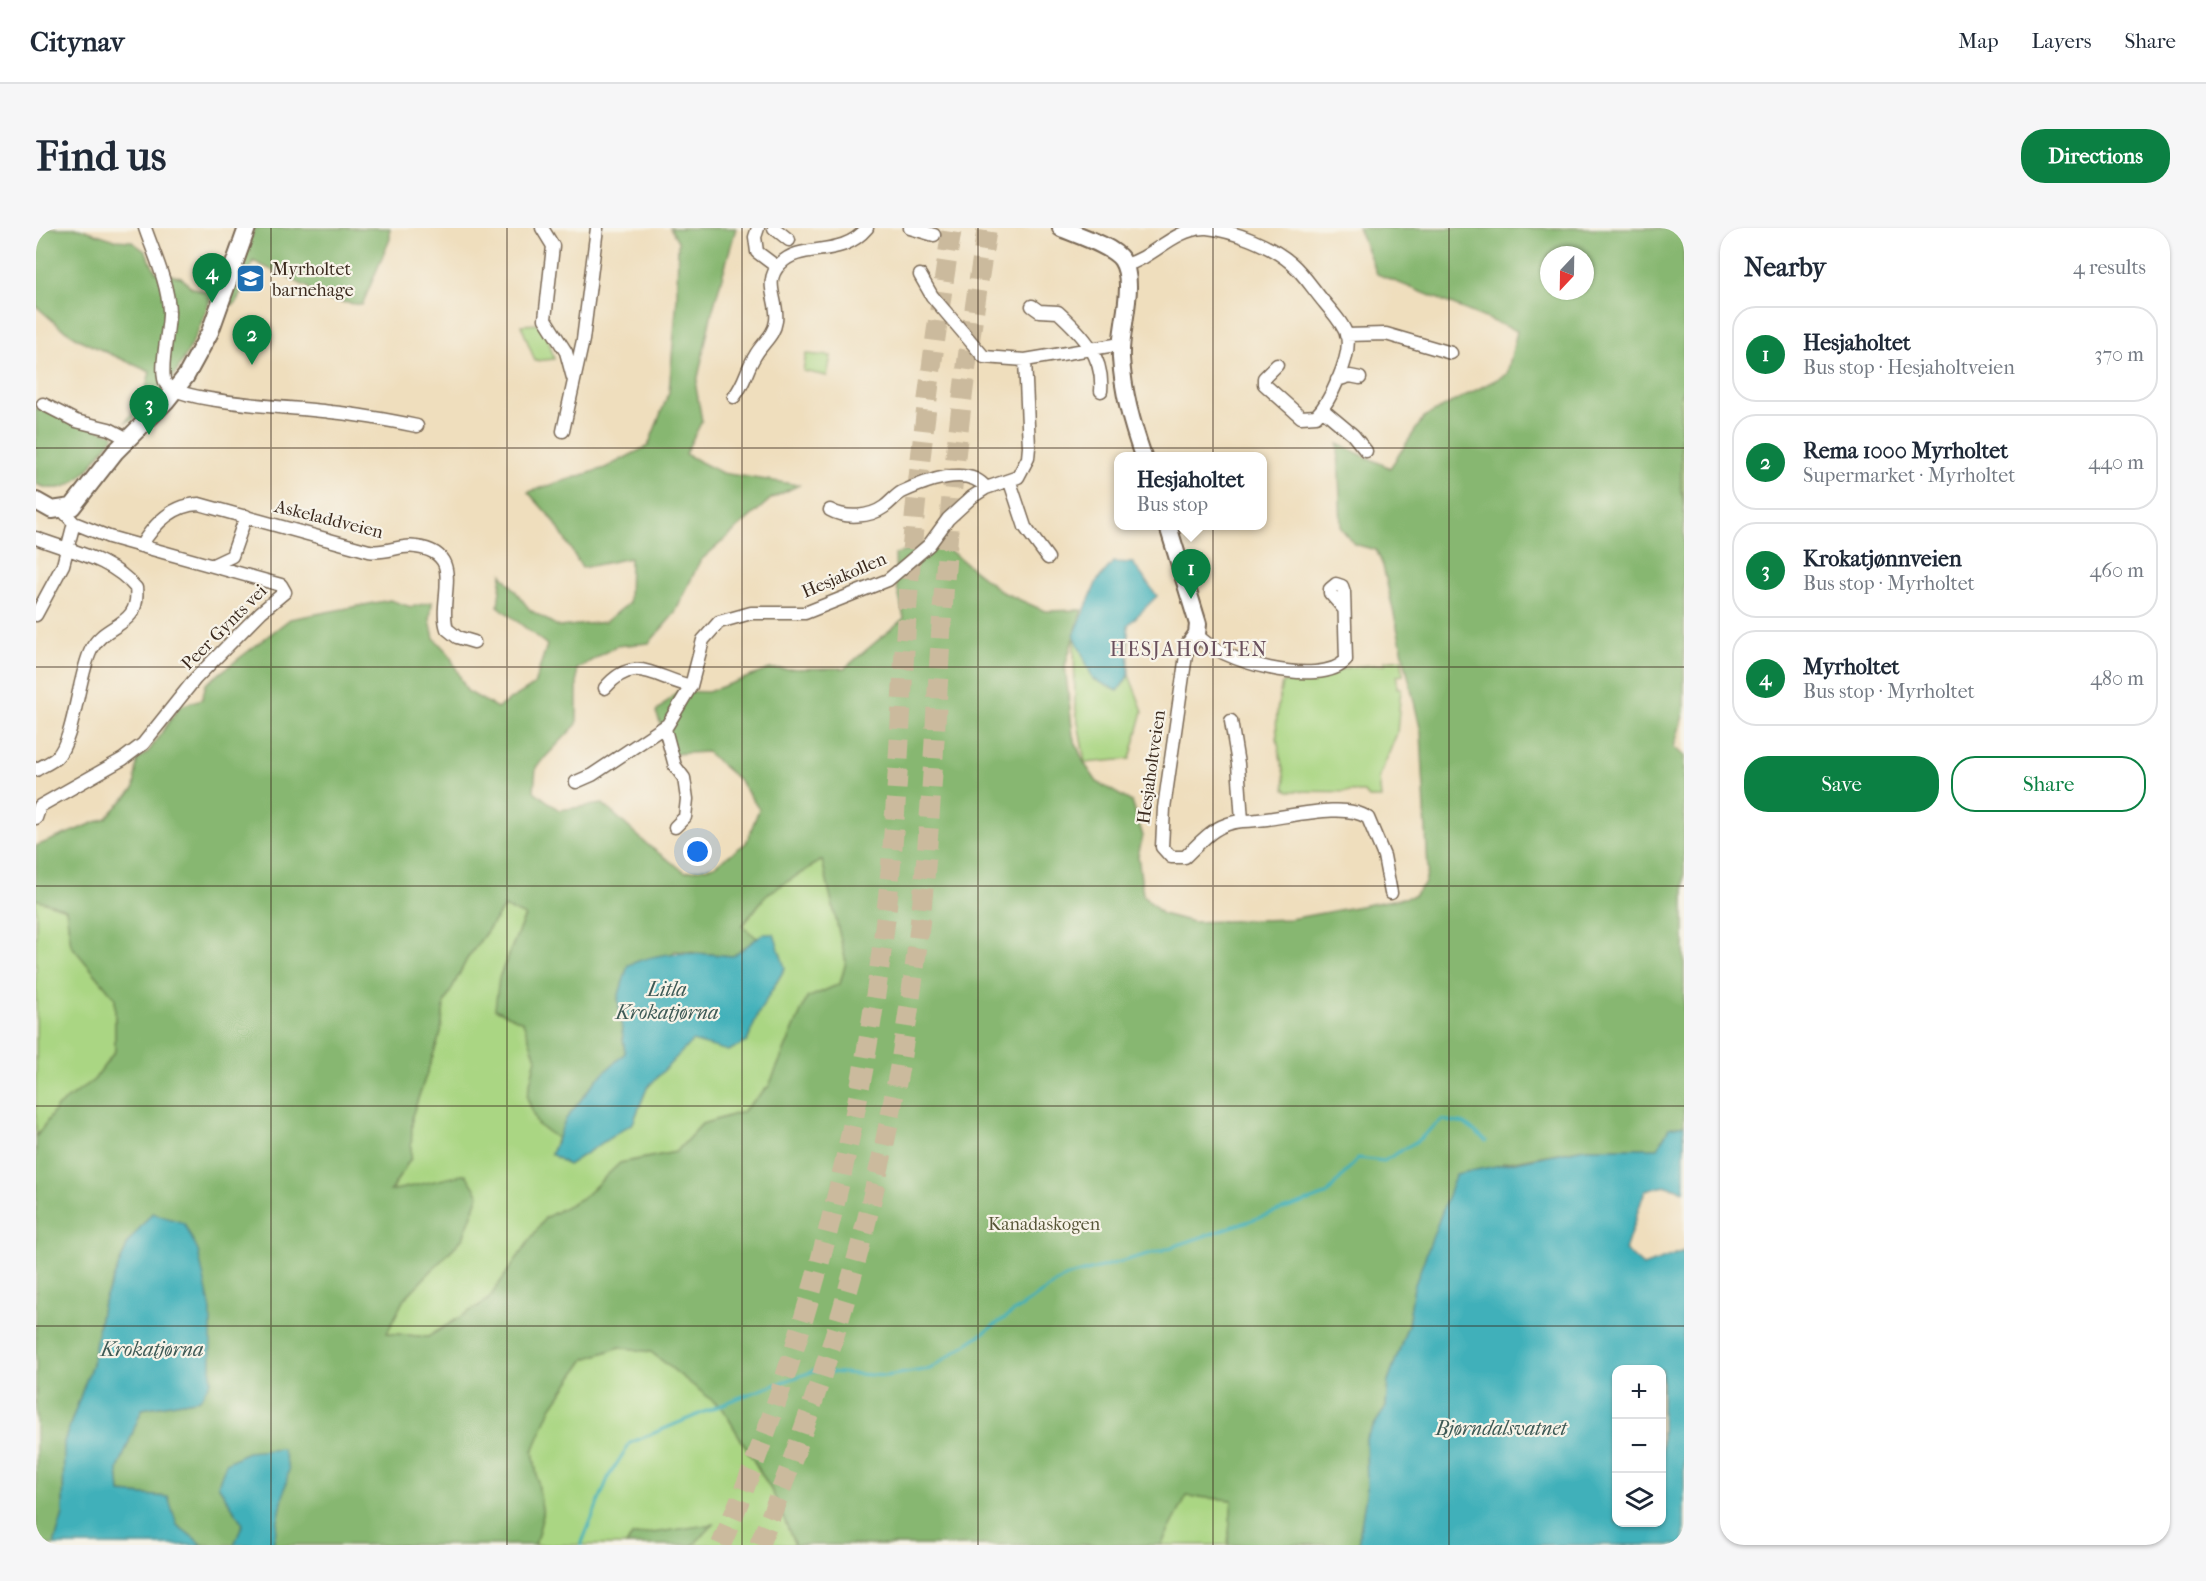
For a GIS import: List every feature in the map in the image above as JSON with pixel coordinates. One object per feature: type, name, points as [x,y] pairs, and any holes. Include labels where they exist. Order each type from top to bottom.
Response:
[{"type":"main road","points":[[36,501],[68,517],[128,439],[175,391],[204,345],[247,228]]},
{"type":"main road","points":[[1061,228],[1118,255],[1125,265],[1128,283],[1121,344],[1128,409],[1142,452]]},
{"type":"main road","points":[[1170,530],[1198,624],[1197,634]]},
{"type":"main road","name":"Hesjaholtveien","points":[[1185,652],[1197,634]]},
{"type":"street","points":[[145,228],[168,302],[169,332],[164,376],[166,384],[175,391],[205,399],[374,417],[417,426]]},
{"type":"street","points":[[542,228],[553,246],[544,319],[566,352],[573,378]]},
{"type":"street","points":[[568,430],[573,378],[583,340],[597,228]]},
{"type":"street","points":[[758,228],[755,237],[757,252],[777,267]]},
{"type":"street","points":[[774,228],[789,240]]},
{"type":"street","points":[[734,396],[745,382],[755,355],[769,339],[776,323],[770,288],[777,267],[792,256],[823,251],[851,242],[867,228]]},
{"type":"street","points":[[910,228],[934,236]]},
{"type":"street","points":[[1125,265],[1142,258],[1187,229],[1205,228],[1223,230],[1275,252],[1289,261],[1341,324],[1347,334],[1347,351],[1337,380],[1322,409],[1311,417],[1301,417],[1264,384],[1263,378],[1277,365]]},
{"type":"street","points":[[920,275],[932,296],[984,357],[1025,360],[1121,344]]},
{"type":"street","points":[[1032,306],[1039,311],[1058,312],[1091,348],[1102,371],[1101,391]]},
{"type":"street","points":[[1347,334],[1386,334],[1451,353]]},
{"type":"street","points":[[1025,360],[1028,458],[1018,477],[1010,482],[1025,527],[1048,558]]},
{"type":"street","points":[[1337,380],[1350,376],[1360,378]]},
{"type":"street","points":[[43,404],[76,421],[109,429],[128,439]]},
{"type":"street","points":[[1322,409],[1353,435],[1366,451]]},
{"type":"street","points":[[830,510],[851,516],[872,513],[903,492],[945,478],[974,479],[986,488]]},
{"type":"street","name":"Hesjakollen","points":[[576,782],[592,775],[667,725],[691,686],[703,640],[719,622],[751,613],[805,612],[888,580],[929,545],[948,519],[986,488],[1010,482]]},
{"type":"street","name":"Askeladdveien","points":[[141,546],[159,521],[181,506],[199,504],[369,551],[381,553],[406,546],[417,547],[435,554],[446,567],[448,575],[447,629],[457,637],[474,642]]},
{"type":"street","name":"Askeladdveien","points":[[213,565],[232,555],[246,516]]},
{"type":"street","points":[[36,615],[63,565],[68,517]]},
{"type":"street","name":"Peer Gynts vei","points":[[36,818],[40,806],[123,759],[143,744],[195,679],[261,612],[285,592],[280,585],[141,546],[68,517]]},
{"type":"street","points":[[36,538],[114,568],[136,588],[137,599],[126,621],[99,638],[92,647],[81,674],[66,742],[57,757],[36,770]]},
{"type":"street","points":[[1197,634],[1210,646],[1272,670],[1307,672],[1336,668],[1344,664],[1348,656],[1344,609]]},
{"type":"street","name":"Hesjaholtveien","points":[[1185,652],[1164,808],[1162,847],[1171,857],[1185,857],[1211,831],[1229,822],[1263,822],[1318,811],[1350,811],[1368,818],[1384,856],[1391,893]]},
{"type":"street","points":[[605,688],[621,673],[633,668],[691,686]]},
{"type":"street","points":[[1231,721],[1238,764],[1242,821]]},
{"type":"street","points":[[667,725],[669,750],[675,766],[684,778],[687,799],[685,817],[675,827]]},
{"type":"green space","points":[[36,228],[79,228],[115,240],[131,241],[146,252],[156,272],[181,277],[191,287],[212,294],[190,348],[179,367],[154,402],[140,415],[126,422],[144,395],[150,372],[82,341],[60,327],[36,306]]},
{"type":"green space","points":[[254,228],[390,228],[390,239],[362,305],[319,299],[307,287],[253,261],[237,302],[233,305],[228,302]]},
{"type":"green space","name":"Kanadaskogen","points":[[670,228],[736,228],[711,316],[696,387],[702,421],[685,454],[722,473],[799,485],[772,498],[700,561],[675,613],[649,643],[616,646],[577,669],[577,724],[536,767],[534,791],[559,810],[603,804],[649,846],[685,872],[714,866],[746,843],[759,809],[740,781],[707,752],[672,754],[656,712],[678,691],[708,692],[770,669],[845,668],[904,618],[896,583],[895,554],[939,542],[1002,592],[1045,611],[1082,610],[1065,666],[1073,736],[1084,763],[1097,782],[1132,802],[1143,836],[1138,855],[1143,895],[1162,914],[1193,922],[1290,919],[1414,896],[1425,883],[1428,870],[1421,732],[1383,566],[1376,550],[1354,544],[1341,528],[1338,444],[1390,468],[1424,417],[1507,374],[1517,331],[1377,274],[1358,228],[1684,228],[1684,387],[1680,396],[1681,488],[1684,506],[1684,712],[1674,747],[1684,756],[1684,1125],[1669,1128],[1658,1148],[1585,1148],[1503,1163],[1414,1287],[1408,1325],[1388,1382],[1386,1407],[1366,1438],[1367,1488],[1358,1545],[1228,1545],[1232,1500],[1187,1496],[1161,1545],[795,1545],[773,1493],[723,1409],[651,1352],[620,1347],[585,1359],[551,1408],[533,1451],[543,1515],[535,1545],[273,1545],[218,1485],[243,1524],[235,1545],[203,1545],[177,1525],[168,1497],[120,1493],[118,1469],[142,1409],[199,1399],[129,1241],[102,1306],[92,1364],[64,1442],[63,1515],[54,1545],[36,1545],[36,1137],[58,1106],[94,1080],[115,1051],[115,998],[71,945],[66,909],[36,899],[36,846],[106,818],[134,789],[137,761],[149,751],[180,706],[202,699],[206,684],[290,619],[390,600],[411,607],[432,602],[430,620],[434,638],[449,654],[467,691],[497,708],[534,685],[547,645],[498,606],[502,574],[530,610],[559,627],[605,622],[629,603],[630,558],[582,568],[554,521],[528,492],[605,468],[648,446],[669,392],[677,298],[678,241]],"holes":[[[822,860],[846,962],[840,984],[807,998],[769,1086],[742,1112],[702,1124],[676,1152],[620,1163],[584,1197],[545,1218],[488,1300],[428,1337],[387,1333],[404,1299],[463,1238],[479,1195],[466,1174],[390,1191],[411,1158],[412,1116],[441,1032],[444,1004],[467,959],[504,907],[525,916],[499,978],[495,1009],[523,1022],[536,1058],[527,1097],[537,1124],[558,1139],[578,1103],[625,1053],[618,998],[675,951],[733,956],[757,938],[742,926],[767,894]]]},
{"type":"green space","points":[[539,324],[546,331],[554,359],[535,361],[521,325]]},
{"type":"green space","points":[[806,354],[831,356],[827,376],[803,371]]},
{"type":"green space","points":[[1684,387],[1684,506],[1681,488],[1680,396]]},
{"type":"green space","points":[[36,408],[115,435],[82,476],[62,488],[50,488],[36,484]]},
{"type":"green space","points":[[1074,635],[1094,679],[1118,691],[1129,675],[1143,711],[1130,759],[1085,763],[1075,704]]},
{"type":"green space","points":[[1402,659],[1403,675],[1397,676],[1397,688],[1401,688],[1397,733],[1379,778],[1381,798],[1369,798],[1364,792],[1289,791],[1285,789],[1276,724],[1282,683],[1320,676],[1349,667],[1385,664],[1385,661]]},
{"type":"green space","points":[[822,860],[846,962],[840,984],[807,998],[769,1086],[742,1112],[702,1124],[676,1152],[620,1163],[584,1197],[545,1218],[488,1300],[428,1337],[386,1333],[404,1299],[463,1238],[479,1195],[466,1175],[390,1192],[411,1158],[412,1116],[441,1032],[444,1004],[467,959],[504,907],[525,915],[499,978],[523,1021],[536,1058],[527,1097],[537,1124],[557,1137],[551,1154],[633,1123],[647,1088],[692,1040],[747,1042],[758,1014],[785,968],[763,934],[757,938],[742,927],[767,894]]},
{"type":"green space","points":[[36,899],[66,909],[71,945],[115,998],[115,1051],[94,1080],[58,1106],[36,1137]]},
{"type":"green space","points":[[620,1347],[651,1352],[723,1409],[773,1493],[795,1545],[693,1545],[713,1525],[632,1536],[626,1545],[535,1545],[543,1515],[533,1451],[551,1408],[585,1359]]},
{"type":"green space","points":[[1187,1496],[1232,1500],[1228,1545],[1161,1545]]},
{"type":"green space","points":[[714,1524],[693,1545],[626,1545],[632,1536]]},
{"type":"water","points":[[1113,562],[1133,563],[1157,596],[1128,625],[1129,675],[1118,691],[1093,679],[1074,635],[1097,581]]},
{"type":"water","name":"Litla Krokatjørna","points":[[763,934],[774,934],[785,968],[758,1014],[747,1042],[728,1051],[692,1041],[647,1088],[633,1123],[568,1165],[551,1154],[566,1119],[597,1079],[625,1053],[618,998],[628,965],[668,954],[733,956]]},
{"type":"water","name":"Bjørndalsvatnet","points":[[1684,1125],[1684,1191],[1667,1186],[1645,1190],[1625,1250],[1643,1266],[1684,1251],[1684,1545],[1358,1545],[1367,1488],[1366,1438],[1386,1407],[1388,1382],[1408,1325],[1414,1287],[1456,1174],[1585,1148],[1658,1148],[1669,1128]]},
{"type":"water","name":"Krokatjørna","points":[[152,1213],[184,1223],[198,1251],[211,1310],[211,1380],[200,1399],[142,1409],[118,1469],[120,1493],[168,1497],[177,1525],[203,1545],[54,1545],[63,1515],[64,1442],[92,1364],[102,1306],[129,1241]]},
{"type":"water","points":[[282,1449],[289,1469],[273,1545],[234,1545],[243,1524],[218,1485],[226,1463],[247,1452]]},
{"type":"waterway","points":[[581,1545],[609,1476],[630,1443],[738,1398],[814,1371],[886,1376],[930,1369],[1065,1277],[1163,1250],[1326,1195],[1358,1158],[1384,1161],[1417,1141],[1442,1120],[1465,1124],[1486,1141]]},
{"type":"tunnel","points":[[721,1545],[778,1399],[802,1324],[842,1172],[872,1018],[892,851],[917,494],[932,361],[952,228]]},
{"type":"tunnel","points":[[759,1545],[814,1398],[860,1248],[878,1172],[908,1018],[923,893],[931,799],[953,479],[968,353],[987,228]]},
{"type":"place","name":"Myrholtet barnehage","points":[[251,279]]},
{"type":"place","name":"Myrholtet","points":[[212,303]]},
{"type":"place","name":"Rema 1000 Myrholtet","points":[[252,365]]},
{"type":"place","name":"Krokatjønnveien","points":[[149,435]]},
{"type":"place","name":"Hesjaholtet","points":[[1191,599]]},
{"type":"district","name":"HESJAHOLTEN","points":[[1189,649]]}]
